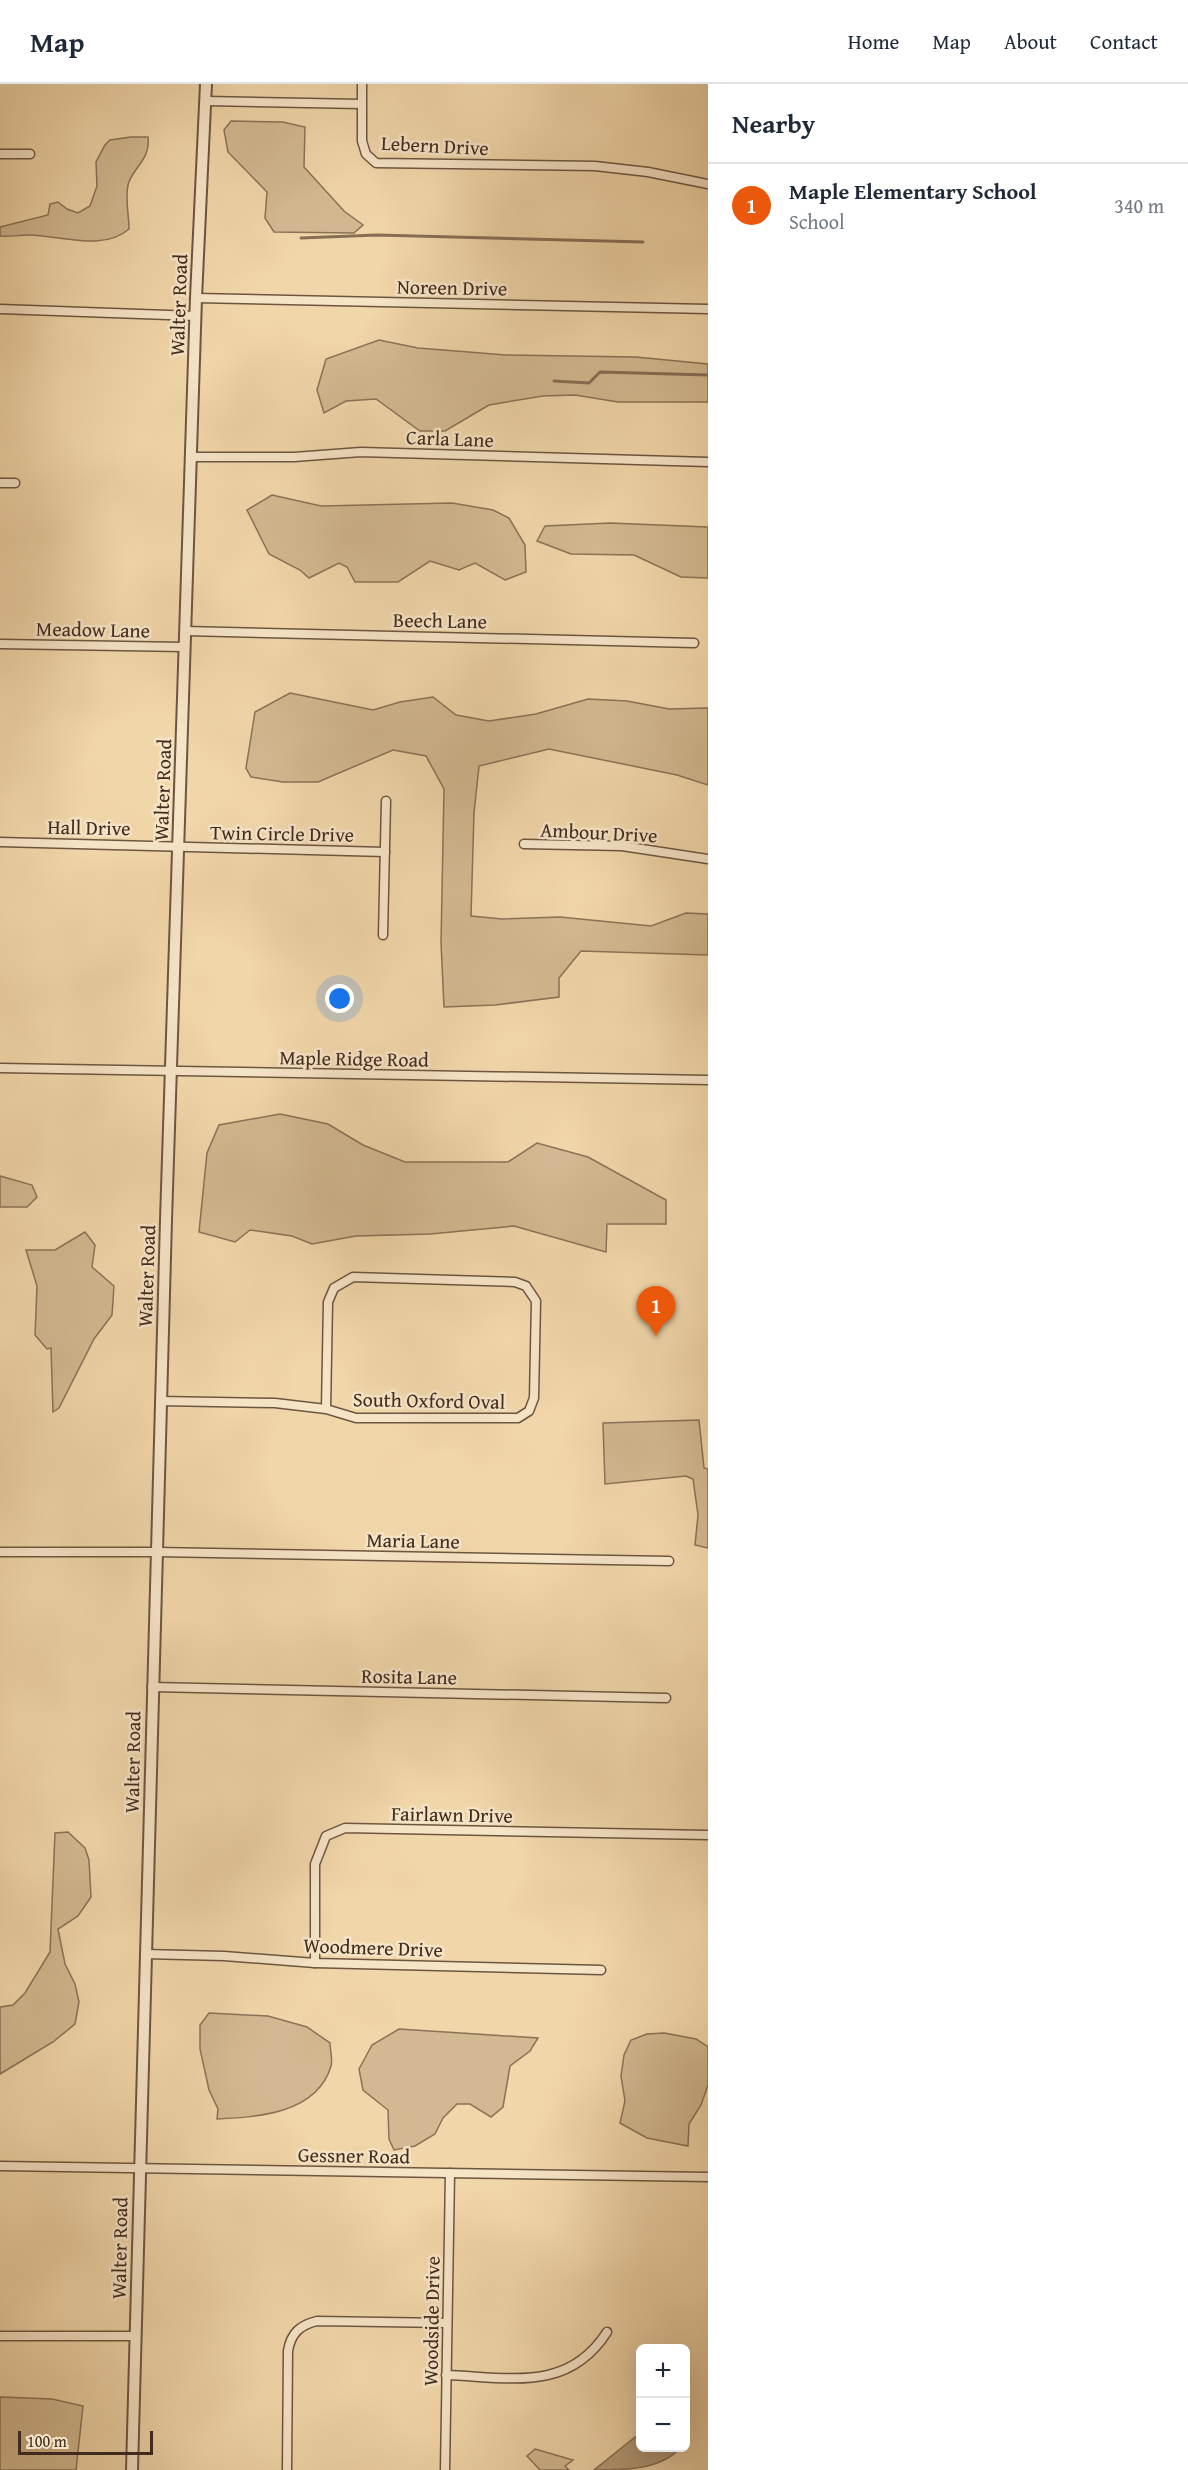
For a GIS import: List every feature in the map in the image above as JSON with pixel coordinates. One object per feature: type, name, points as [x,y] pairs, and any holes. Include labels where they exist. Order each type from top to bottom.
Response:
[{"type":"street","name":"Walter Road","points":[[132,2470],[160,1401],[196,298],[206,84]]},
{"type":"street","points":[[206,101],[361,104],[362,84]]},
{"type":"street","name":"Lebern Drive","points":[[361,104],[362,141],[366,154],[376,163],[595,166],[648,172],[708,184]]},
{"type":"street","points":[[0,154],[30,153]]},
{"type":"street","name":"Noreen Drive","points":[[196,298],[708,309]]},
{"type":"street","points":[[0,309],[196,316]]},
{"type":"street","name":"Carla Lane","points":[[191,457],[294,457],[361,452],[708,462]]},
{"type":"street","points":[[0,483],[15,483]]},
{"type":"street","name":"Beech Lane","points":[[185,631],[694,643]]},
{"type":"street","name":"Meadow Lane","points":[[0,644],[184,647]]},
{"type":"street","points":[[383,935],[386,801]]},
{"type":"street","name":"Hall Drive","points":[[0,842],[178,846]]},
{"type":"street","name":"Ambour Drive","points":[[524,844],[622,846],[708,859]]},
{"type":"street","name":"Twin Circle Drive","points":[[178,846],[386,852]]},
{"type":"street","name":"Maple Ridge Road","points":[[0,1068],[708,1080]]},
{"type":"street","name":"South Oxford Oval","points":[[160,1401],[275,1403],[327,1409],[356,1418],[518,1418],[529,1411],[534,1398],[536,1301],[526,1286],[514,1282],[353,1277],[334,1288],[328,1302],[327,1409]]},
{"type":"street","name":"Maria Lane","points":[[0,1552],[156,1552],[669,1561]]},
{"type":"street","name":"Rosita Lane","points":[[152,1687],[666,1698]]},
{"type":"street","name":"Fairlawn Drive","points":[[315,1963],[315,1864],[327,1836],[345,1828],[708,1835]]},
{"type":"street","name":"Woodmere Drive","points":[[145,1954],[315,1963],[601,1970]]},
{"type":"street","name":"Gessner Road","points":[[0,2166],[708,2177]]},
{"type":"street","name":"Woodside Drive","points":[[444,2470],[450,2173]]},
{"type":"street","points":[[287,2470],[288,2351],[290,2342],[299,2328],[317,2321],[447,2323]]},
{"type":"street","points":[[446,2375],[525,2377],[555,2374],[576,2365],[588,2356],[607,2332]]},
{"type":"street","points":[[0,2336],[134,2336]]},
{"type":"shaded area","points":[[231,121],[283,122],[305,127],[304,167],[344,211],[363,225],[354,233],[274,232],[265,218],[267,192],[228,152],[224,130]]},
{"type":"shaded area","points":[[148,137],[148,145],[144,158],[128,185],[129,229],[119,236],[94,241],[28,235],[0,236],[0,227],[48,215],[50,204],[58,202],[78,213],[90,206],[97,186],[96,162],[105,145],[110,140]]},
{"type":"shaded area","points":[[379,340],[418,348],[506,355],[636,357],[708,364],[708,402],[618,402],[575,395],[543,396],[489,405],[445,431],[420,431],[376,399],[346,401],[324,413],[317,390],[326,359]]},
{"type":"shaded area","points":[[272,495],[321,506],[452,503],[493,510],[509,518],[525,545],[526,572],[505,580],[475,563],[459,570],[430,561],[398,582],[355,582],[347,567],[339,563],[309,578],[300,570],[269,554],[247,510]]},
{"type":"shaded area","points":[[610,523],[708,527],[708,578],[681,577],[634,555],[571,554],[537,541],[545,526]]},
{"type":"shaded area","points":[[290,693],[373,710],[400,702],[433,697],[456,715],[489,721],[536,714],[588,699],[627,701],[669,709],[708,708],[708,785],[677,775],[549,749],[479,766],[474,813],[471,916],[502,919],[560,917],[651,926],[686,913],[708,914],[708,955],[581,951],[559,978],[559,997],[495,1005],[444,1007],[441,943],[444,789],[426,756],[393,750],[318,782],[283,782],[251,777],[246,768],[255,712]]},
{"type":"shaded area","points":[[280,1114],[328,1124],[363,1145],[405,1162],[508,1162],[537,1143],[588,1157],[666,1200],[666,1224],[607,1224],[606,1252],[514,1226],[430,1234],[356,1236],[312,1244],[292,1236],[250,1230],[235,1242],[199,1232],[207,1153],[219,1125]]},
{"type":"shaded area","points":[[0,1176],[32,1185],[37,1197],[27,1207],[0,1207]]},
{"type":"shaded area","points":[[85,1232],[95,1245],[92,1267],[114,1286],[112,1315],[94,1339],[59,1408],[53,1412],[51,1348],[47,1349],[35,1335],[37,1286],[26,1250],[55,1250]]},
{"type":"shaded area","points":[[699,1420],[704,1468],[708,1469],[708,1548],[695,1545],[698,1515],[693,1479],[686,1476],[605,1484],[603,1423]]},
{"type":"shaded area","points":[[68,1832],[85,1848],[89,1860],[91,1897],[78,1916],[58,1929],[65,1964],[75,1984],[79,2002],[75,2024],[53,2042],[0,2074],[0,2007],[13,2005],[25,1993],[50,1952],[55,1833]]},
{"type":"shaded area","points":[[209,2013],[268,2016],[307,2027],[330,2043],[332,2064],[324,2082],[313,2094],[284,2110],[250,2117],[217,2119],[218,2109],[209,2090],[200,2049],[200,2025]]},
{"type":"shaded area","points":[[399,2029],[538,2038],[530,2051],[510,2066],[503,2107],[491,2117],[470,2104],[457,2104],[443,2118],[435,2134],[415,2146],[394,2150],[389,2139],[388,2110],[363,2090],[359,2069],[372,2045]]},
{"type":"shaded area","points":[[664,2033],[696,2039],[708,2047],[708,2085],[701,2105],[689,2124],[688,2146],[647,2138],[620,2123],[625,2101],[621,2076],[624,2055],[631,2040],[647,2034]]},
{"type":"shaded area","points":[[0,2397],[52,2399],[83,2406],[76,2470],[0,2470]]},
{"type":"shaded area","points":[[636,2436],[636,2452],[675,2452],[663,2461],[652,2465],[629,2469],[594,2470]]},
{"type":"shaded area","points":[[535,2449],[573,2460],[565,2466],[569,2470],[540,2470],[527,2456]]},
{"type":"waterway","points":[[301,238],[377,235],[643,242]]},
{"type":"waterway","points":[[554,381],[589,383],[600,372],[708,375]]},
{"type":"place","name":"Maple Elementary School","points":[[656,1336]]}]
